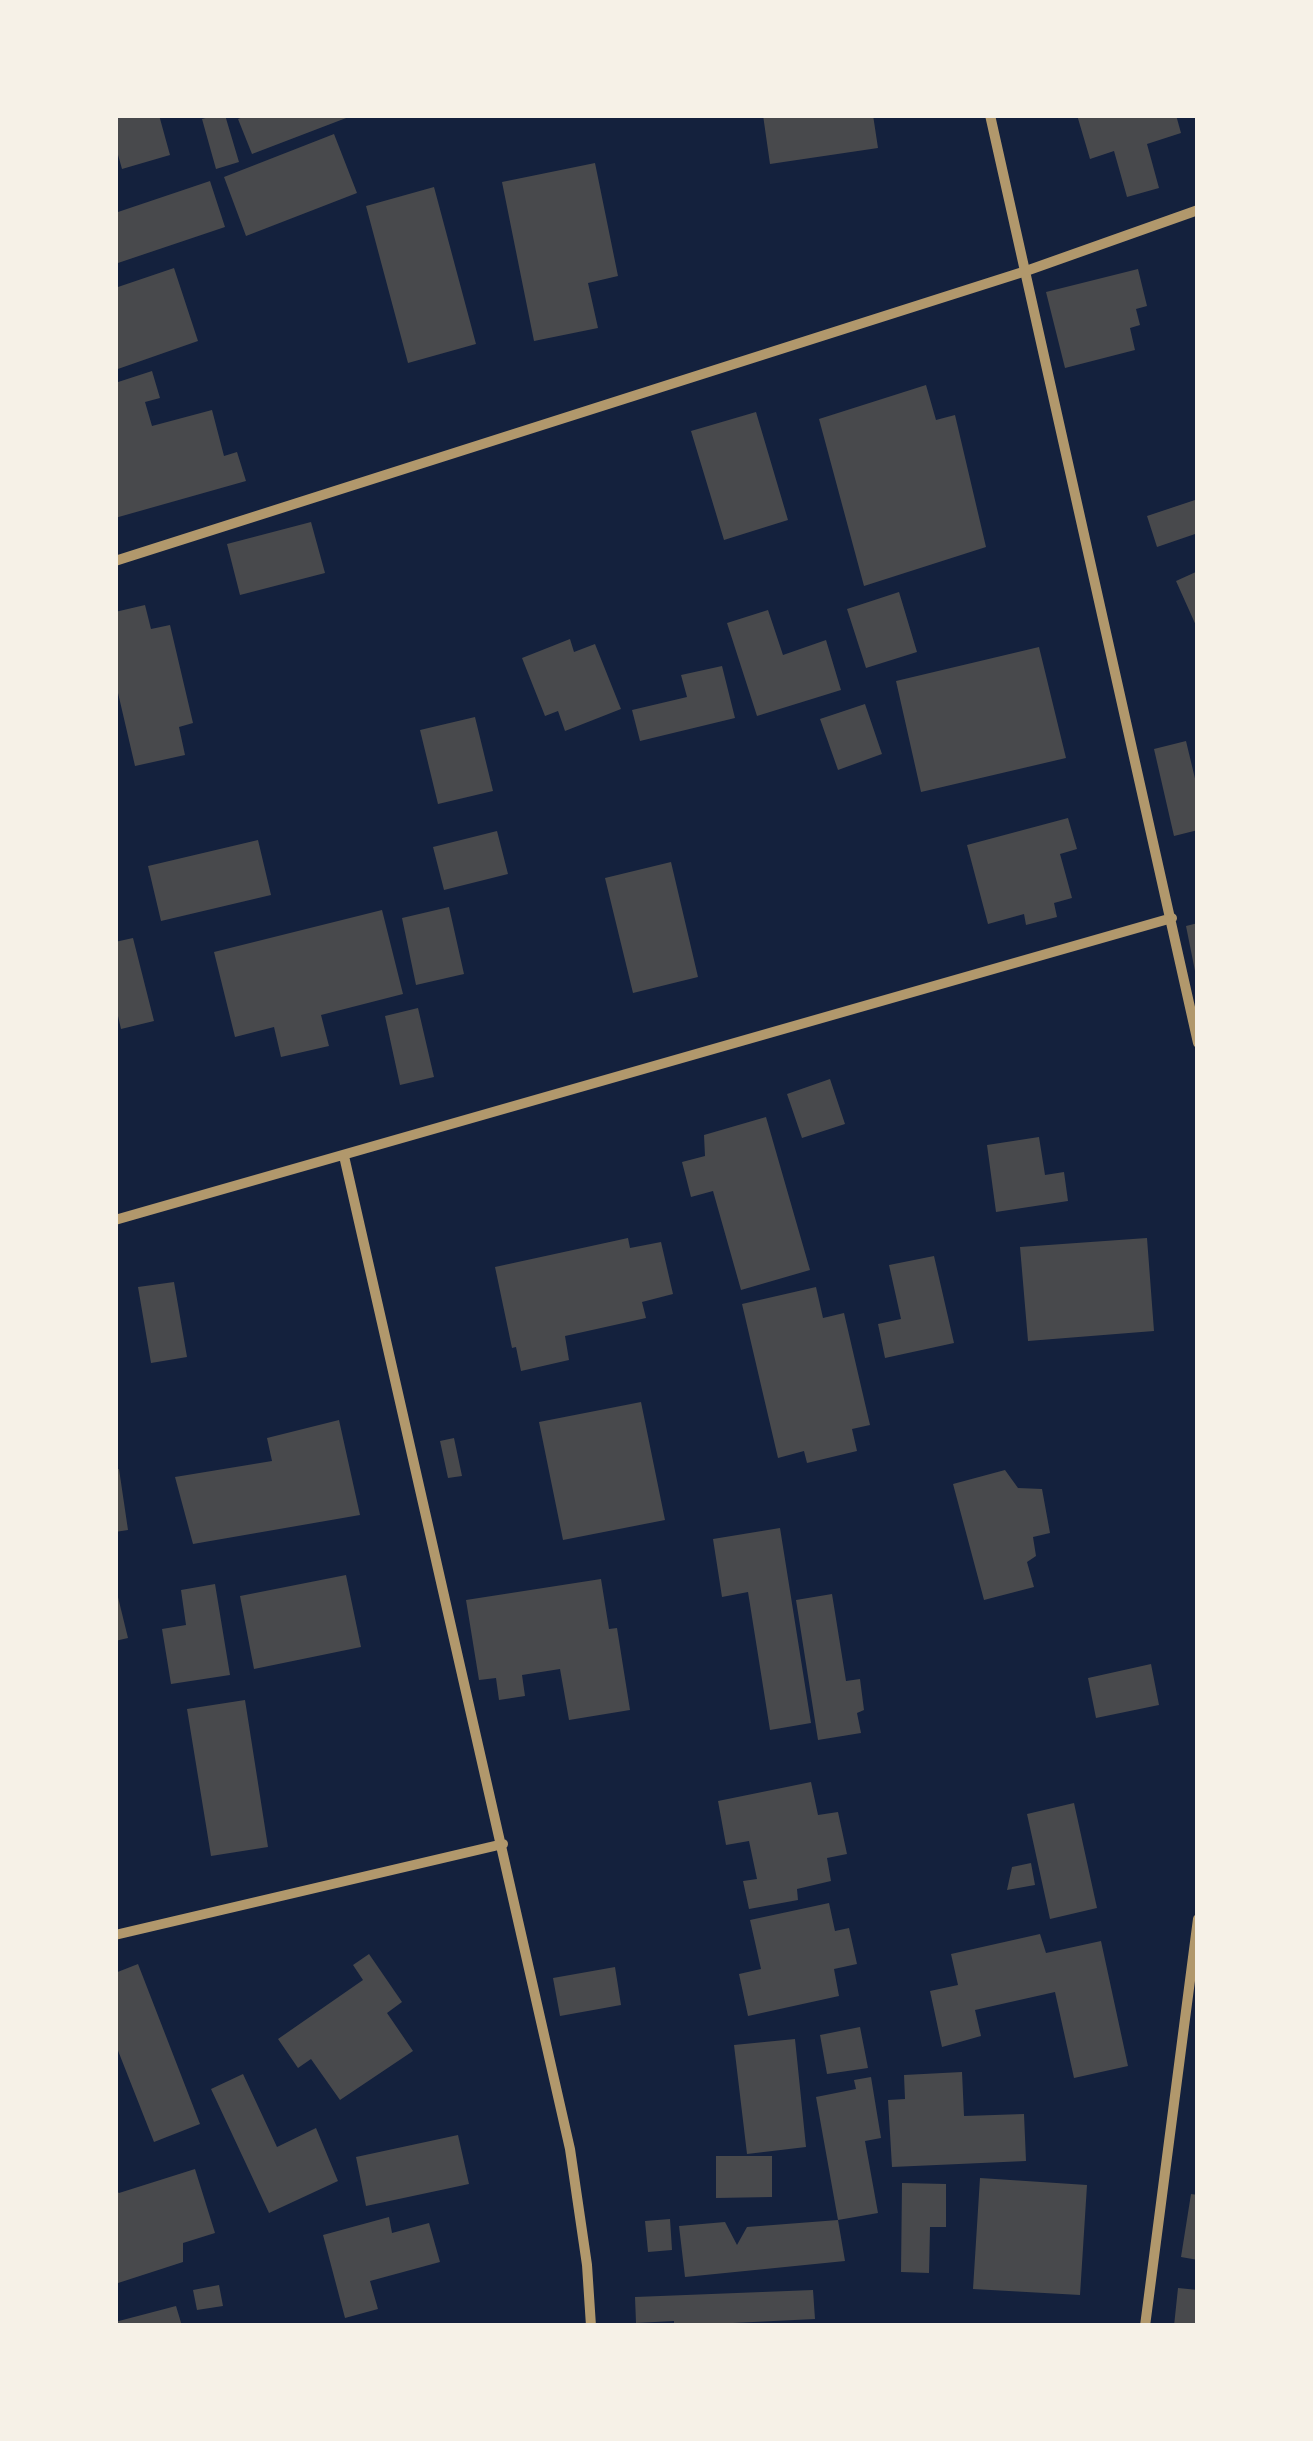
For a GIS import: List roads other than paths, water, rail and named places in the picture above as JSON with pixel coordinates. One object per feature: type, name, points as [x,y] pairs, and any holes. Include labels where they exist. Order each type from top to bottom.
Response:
[{"type":"street","points":[[990,115],[1198,1043]]},
{"type":"street","points":[[115,561],[1026,271],[1198,210]]},
{"type":"street","points":[[115,1220],[1172,918]]},
{"type":"street","points":[[344,1156],[570,2149],[588,2265],[591,2326]]},
{"type":"street","points":[[115,1935],[503,1844]]},
{"type":"street","points":[[1145,2326],[1198,1920]]}]
